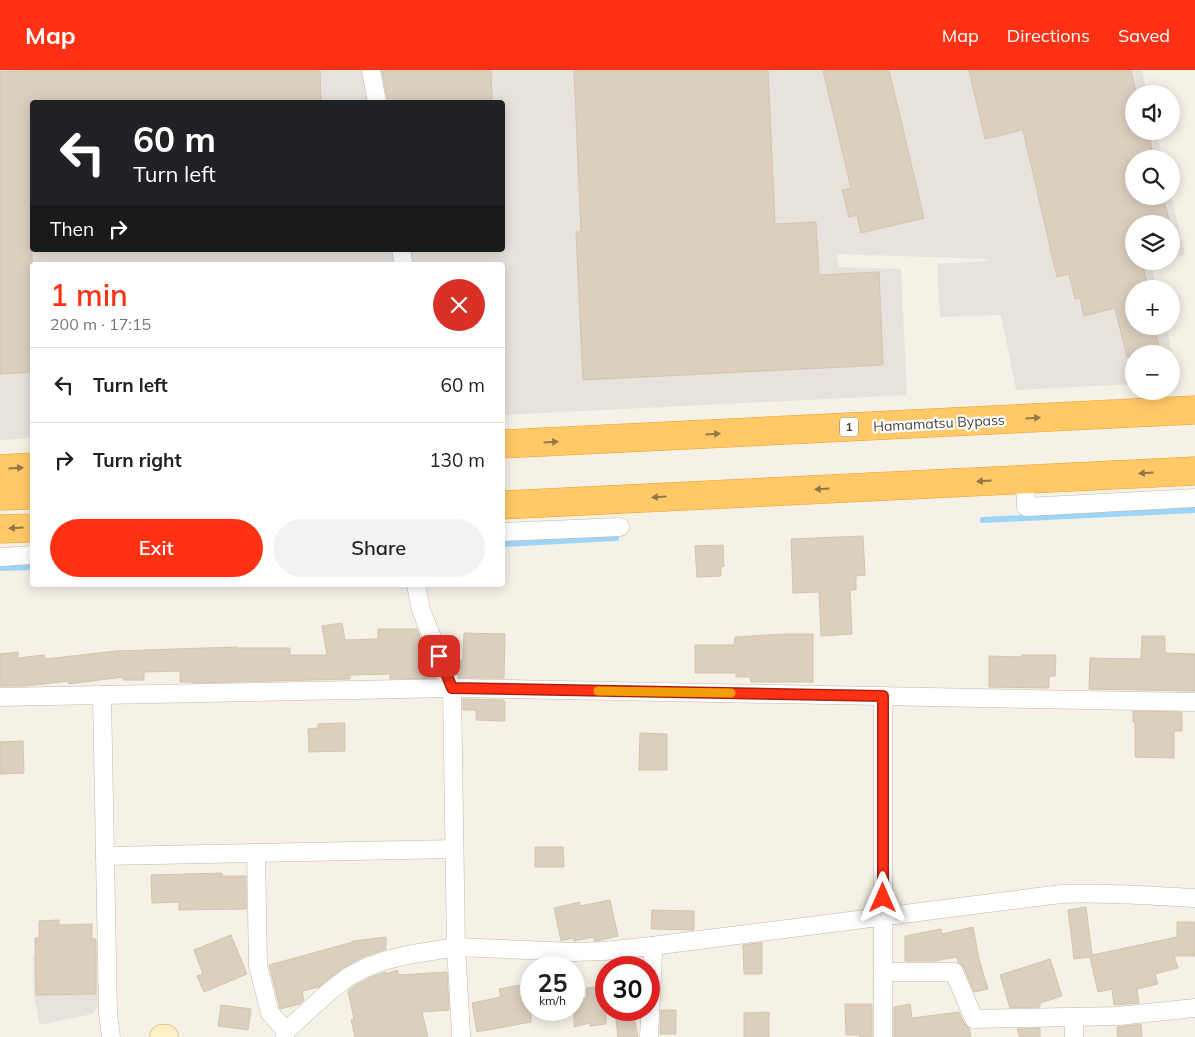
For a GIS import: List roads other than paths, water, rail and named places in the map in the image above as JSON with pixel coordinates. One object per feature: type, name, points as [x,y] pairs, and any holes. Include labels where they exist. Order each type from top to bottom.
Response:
[{"type":"highway","name":"Hamamatsu Bypass","points":[[505,444],[1195,410]]},
{"type":"highway","points":[[0,469],[30,468]]},
{"type":"highway","points":[[505,504],[1195,471]]},
{"type":"highway","points":[[0,496],[30,495]]},
{"type":"highway","points":[[0,529],[30,528]]},
{"type":"street","points":[[371,70],[377,100]]},
{"type":"street","points":[[1025,479],[1026,506],[1195,498]]},
{"type":"street","points":[[505,532],[620,527]]},
{"type":"street","points":[[0,557],[30,555]]},
{"type":"street","points":[[416,587],[424,617],[452,688],[456,947],[461,1037]]},
{"type":"street","points":[[0,697],[452,688],[1195,702]]},
{"type":"street","points":[[102,695],[108,1014],[111,1037]]},
{"type":"street","points":[[883,696],[883,1037]]},
{"type":"street","points":[[105,856],[454,849]]},
{"type":"street","points":[[256,853],[258,966],[270,1013],[285,1034],[331,990],[367,967],[407,955],[456,947],[574,952],[604,951],[1061,894],[1090,893],[1195,898]]},
{"type":"street","points":[[649,1037],[652,946]]},
{"type":"street","points":[[883,972],[954,972],[974,1019],[1125,1015],[1195,1008]]},
{"type":"street","points":[[1074,1017],[1074,1037]]},
{"type":"waterway","points":[[983,520],[1195,510]]},
{"type":"waterway","points":[[505,544],[616,538]]},
{"type":"waterway","points":[[0,568],[30,567]]}]
